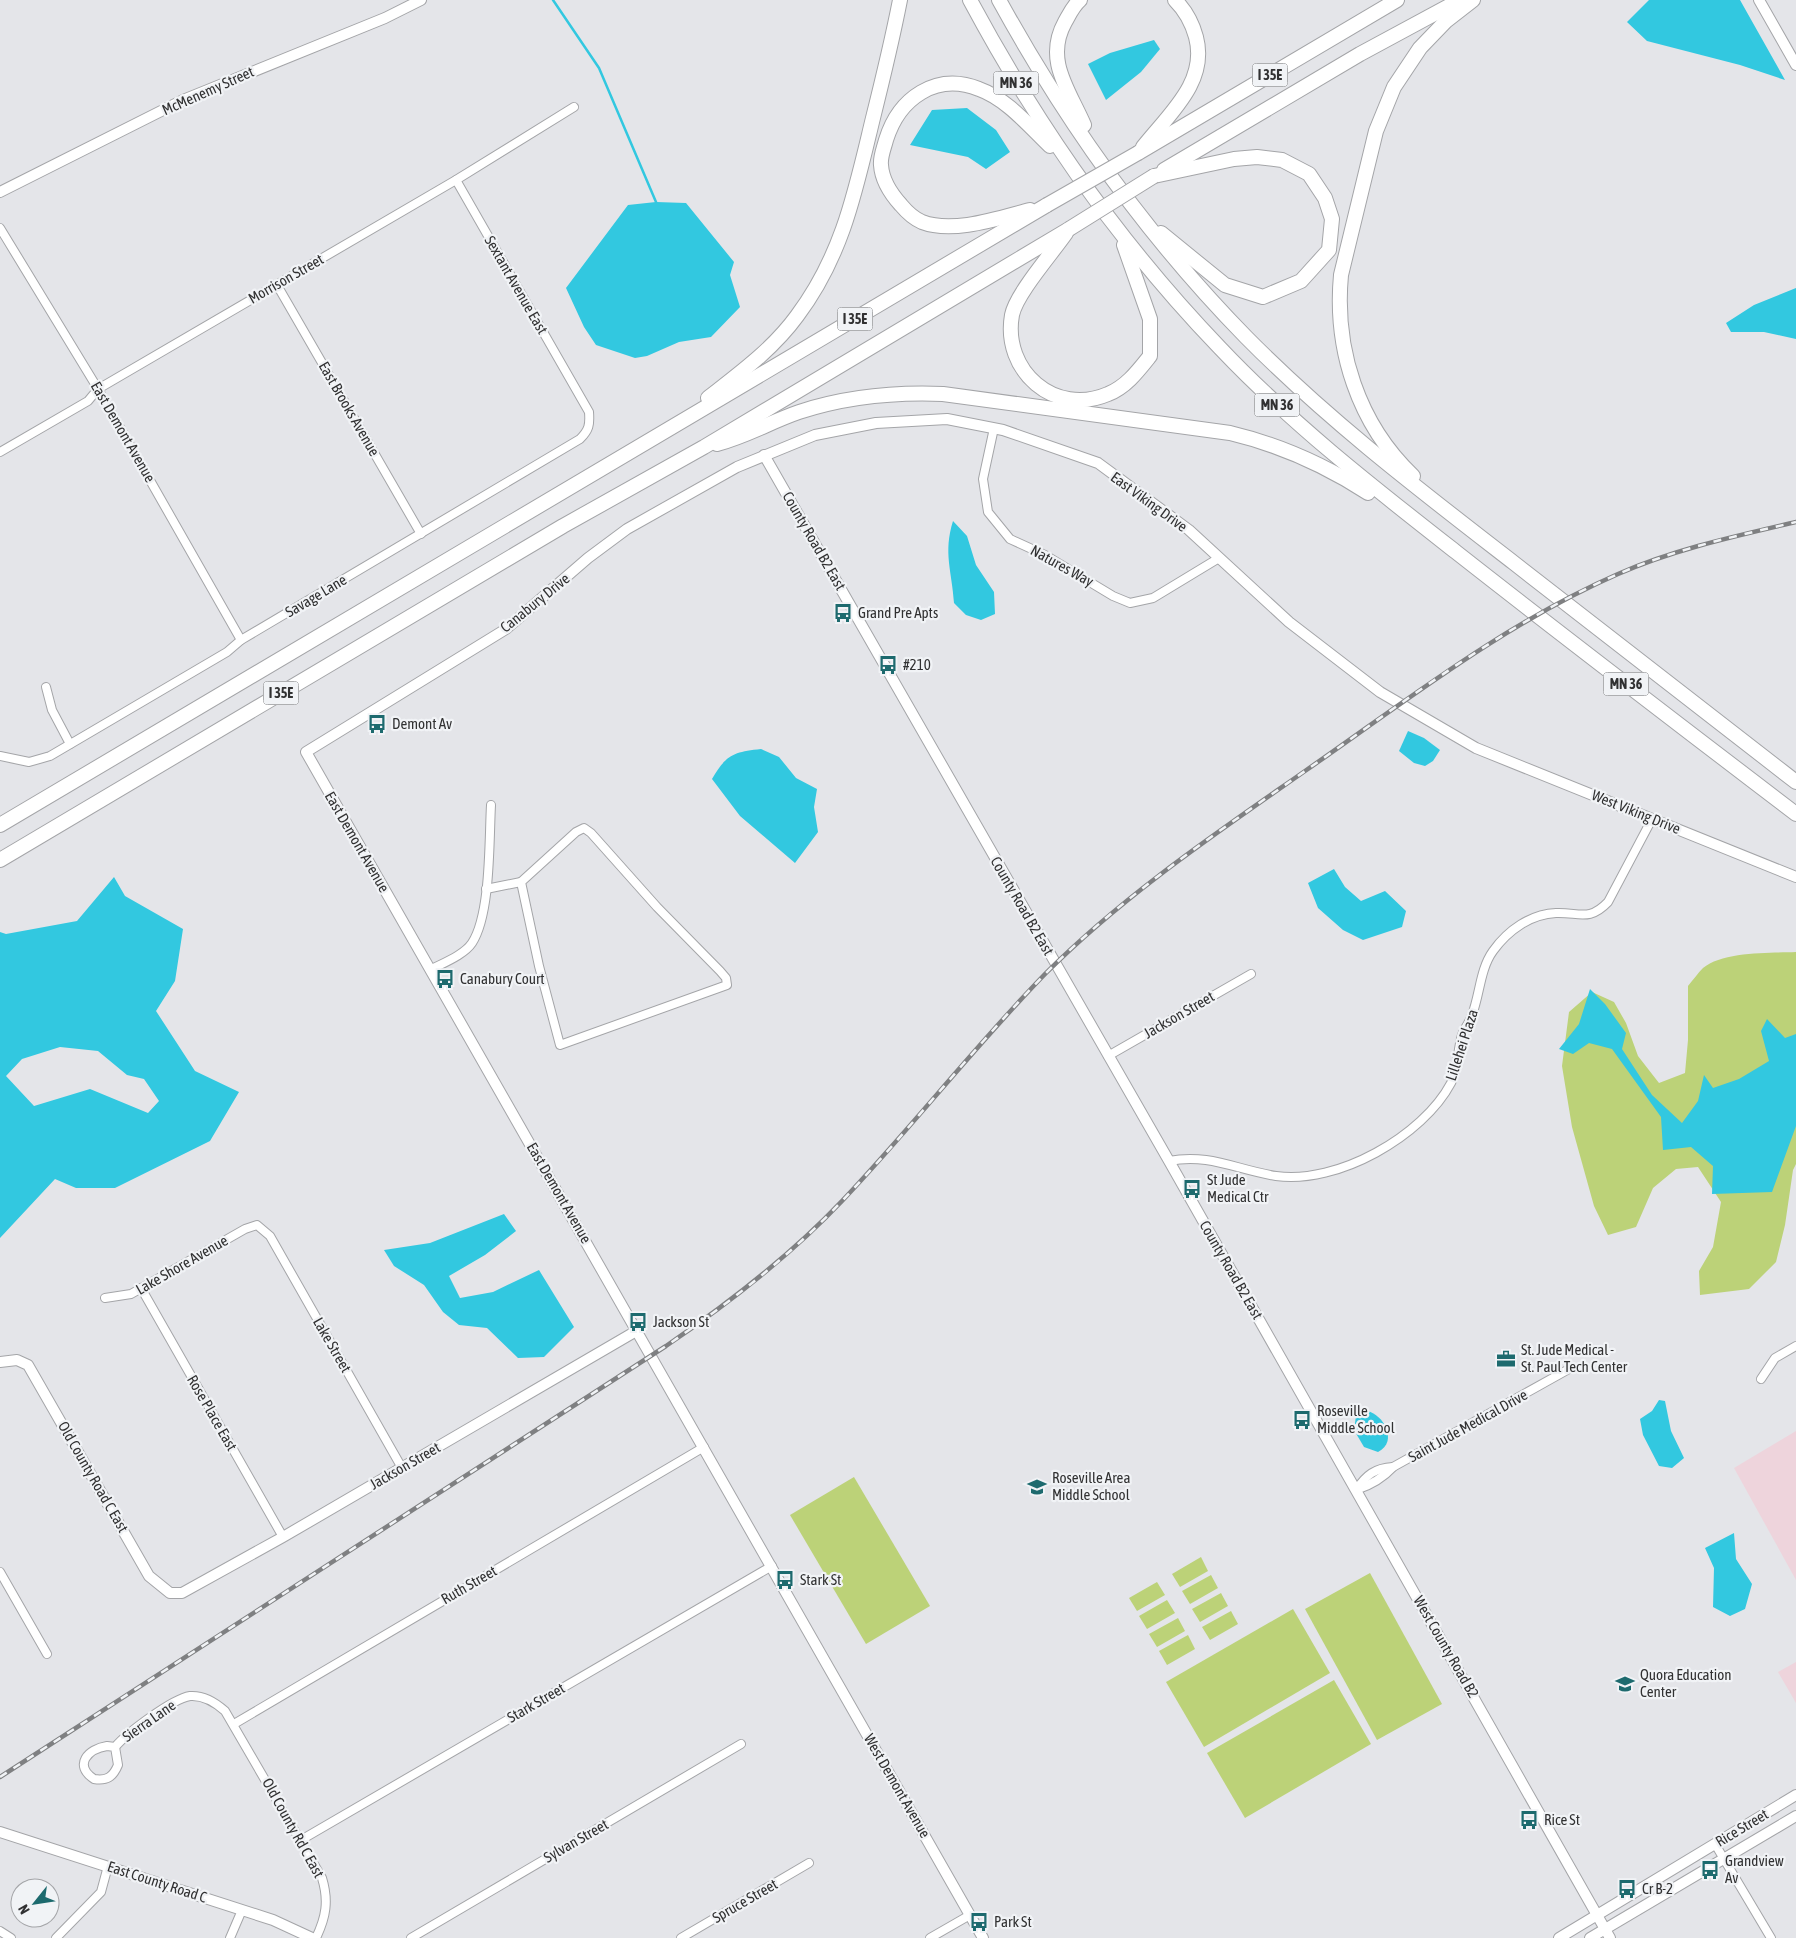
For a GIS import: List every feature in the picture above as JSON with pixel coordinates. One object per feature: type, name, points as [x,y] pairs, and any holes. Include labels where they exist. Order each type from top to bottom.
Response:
[{"type":"highway","points":[[663,433],[738,376],[778,339],[802,310],[826,271],[841,239],[853,200],[900,0]]},
{"type":"highway","name":"MN 36","points":[[970,0],[1003,61],[1067,163],[1120,235],[1208,336],[1282,409],[1366,482],[1796,814]]},
{"type":"highway","name":"MN 36","points":[[999,0],[1044,77],[1145,221],[1202,290],[1298,388],[1361,443],[1464,525],[1796,782]]},
{"type":"highway","points":[[1080,0],[1058,36],[1056,52],[1066,90],[1097,155]]},
{"type":"highway","points":[[1141,150],[1189,90],[1198,71],[1199,49],[1194,32],[1189,17],[1175,0]]},
{"type":"highway","name":"I 35E","points":[[0,825],[1397,0]]},
{"type":"highway","name":"I 35E","points":[[0,860],[554,531],[704,447],[1360,54],[1460,0]]},
{"type":"highway","points":[[1464,525],[1405,469],[1389,449],[1365,411],[1350,377],[1344,356],[1340,334],[1339,297],[1344,259],[1384,109],[1406,67],[1420,48],[1446,21],[1472,0]]},
{"type":"highway","points":[[1047,205],[978,224],[953,226],[922,222],[906,210],[886,186],[881,166],[882,152],[893,121],[903,106],[914,95],[934,86],[957,83],[980,89],[996,98],[1067,163]]},
{"type":"highway","points":[[1145,221],[1187,252],[1225,285],[1262,297],[1301,280],[1329,250],[1332,219],[1325,198],[1309,174],[1282,160],[1250,158],[1158,174]]},
{"type":"highway","points":[[1067,231],[1021,294],[1012,314],[1012,336],[1020,366],[1032,380],[1043,390],[1074,401],[1089,400],[1109,394],[1125,384],[1150,356],[1150,319],[1120,235]]},
{"type":"highway","points":[[704,447],[742,438],[797,412],[821,406],[897,394],[943,394],[1230,433],[1280,447],[1334,472],[1457,552]]},
{"type":"street","name":"McMenemy Street","points":[[0,192],[183,100],[385,18],[421,0]]},
{"type":"street","points":[[1759,0],[1796,65]]},
{"type":"street","name":"Morrison Street","points":[[0,452],[88,401],[98,389],[456,180],[574,107]]},
{"type":"street","name":"Sextant Avenue East","points":[[456,180],[577,389]]},
{"type":"street","name":"East Demont Avenue","points":[[0,228],[98,389],[242,640]]},
{"type":"street","name":"East Brooks Avenue","points":[[277,285],[421,534]]},
{"type":"street","name":"Savage Lane","points":[[0,756],[20,762],[39,761],[227,652],[242,640],[580,439],[590,425],[589,412],[577,389]]},
{"type":"street","name":"East Viking Drive","points":[[764,455],[815,435],[876,423],[947,419],[994,428],[1098,463],[1189,530],[1289,622],[1380,692],[1476,748]]},
{"type":"street","name":"Natures Way","points":[[994,428],[983,479],[988,512],[1010,539],[1045,555],[1113,596],[1130,603],[1153,598],[1219,558]]},
{"type":"street","name":"Canabury Drive","points":[[306,752],[506,629],[588,558],[627,530],[737,467],[764,455]]},
{"type":"street","name":"County Road B2 East","points":[[764,455],[1280,1357]]},
{"type":"street","points":[[46,687],[52,710],[70,744]]},
{"type":"street","name":"West Viking Drive","points":[[1476,748],[1796,877]]},
{"type":"street","name":"East Demont Avenue","points":[[306,752],[811,1635]]},
{"type":"street","points":[[430,970],[472,944],[479,930],[486,889],[491,805]]},
{"type":"street","name":"Lillehei Plaza","points":[[1169,1161],[1187,1157],[1204,1158],[1277,1176],[1298,1176],[1345,1166],[1394,1142],[1426,1113],[1450,1085],[1456,1072],[1462,1036],[1472,1016],[1480,981],[1493,951],[1522,923],[1532,918],[1557,913],[1595,914],[1608,902],[1652,819]]},
{"type":"street","points":[[486,889],[521,882],[576,832],[584,828],[592,833],[657,908],[720,971],[726,978],[727,985],[560,1044],[539,966],[521,882]]},
{"type":"street","name":"Jackson Street","points":[[1108,1056],[1251,974]]},
{"type":"street","name":"Lake Shore Avenue","points":[[105,1298],[121,1297],[141,1288],[245,1229],[257,1225]]},
{"type":"street","name":"Lake Street","points":[[257,1225],[270,1236],[402,1468]]},
{"type":"street","name":"Rose Place East","points":[[141,1288],[283,1537]]},
{"type":"street","name":"Jackson Street","points":[[170,1593],[182,1593],[200,1584],[638,1330]]},
{"type":"street","points":[[1761,1379],[1776,1358],[1796,1346]]},
{"type":"street","name":"West County Road B2","points":[[1280,1357],[1608,1934]]},
{"type":"street","name":"Old County Road C East","points":[[0,1362],[17,1360],[28,1365],[149,1576],[170,1593]]},
{"type":"street","name":"Saint Jude Medical Drive","points":[[1356,1490],[1369,1486],[1385,1476],[1393,1468],[1569,1369]]},
{"type":"street","name":"Ruth Street","points":[[234,1724],[704,1447]]},
{"type":"street","name":"Stark Street","points":[[301,1840],[772,1566]]},
{"type":"street","points":[[0,1572],[48,1654]]},
{"type":"street","name":"West Demont Avenue","points":[[811,1635],[983,1938]]},
{"type":"street","name":"Sierra Lane","points":[[115,1747],[125,1736],[179,1700],[189,1696],[200,1696],[217,1704],[234,1724]]},
{"type":"street","name":"Old County Rd C East","points":[[234,1724],[322,1878],[327,1895],[326,1913],[314,1938]]},
{"type":"street","name":"Sylvan Street","points":[[411,1938],[741,1744]]},
{"type":"street","points":[[115,1747],[118,1760],[115,1772],[103,1780],[89,1775],[85,1768],[84,1760],[88,1753],[96,1748],[115,1747]]},
{"type":"street","name":"Rice Street","points":[[1559,1938],[1796,1795]]},
{"type":"street","name":"Rice Street","points":[[1590,1938],[1608,1934],[1796,1816]]},
{"type":"street","name":"East County Road C","points":[[0,1832],[273,1920],[314,1938]]},
{"type":"street","points":[[1715,1844],[1771,1938]]},
{"type":"street","name":"Spruce Street","points":[[681,1938],[809,1863]]},
{"type":"street","points":[[56,1938],[100,1892],[108,1866]]},
{"type":"street","points":[[230,1938],[242,1910]]},
{"type":"street","points":[[930,1938],[970,1915]]},
{"type":"street","points":[[0,1931],[11,1938]]},
{"type":"shaded area","points":[[1796,1431],[1796,1580],[1734,1468]]},
{"type":"shaded area","points":[[1796,1662],[1796,1703],[1778,1672]]},
{"type":"green space","points":[[1796,952],[1796,1164],[1793,1170],[1785,1225],[1776,1262],[1749,1289],[1700,1295],[1699,1271],[1713,1247],[1721,1202],[1698,1167],[1676,1169],[1653,1188],[1636,1227],[1608,1235],[1594,1206],[1572,1127],[1562,1066],[1569,1012],[1592,992],[1614,1002],[1626,1023],[1638,1056],[1659,1083],[1685,1073],[1688,1040],[1688,986],[1703,968],[1722,958],[1748,954]]},
{"type":"green space","points":[[854,1477],[930,1606],[866,1644],[790,1515]]},
{"type":"green space","points":[[1201,1557],[1208,1571],[1180,1587],[1172,1574]]},
{"type":"green space","points":[[1370,1573],[1442,1704],[1377,1740],[1305,1609]]},
{"type":"green space","points":[[1211,1575],[1218,1588],[1190,1604],[1182,1591]]},
{"type":"green space","points":[[1157,1582],[1165,1595],[1137,1611],[1129,1598]]},
{"type":"green space","points":[[1221,1593],[1228,1606],[1200,1622],[1192,1609]]},
{"type":"green space","points":[[1167,1600],[1175,1613],[1147,1629],[1139,1616]]},
{"type":"green space","points":[[1293,1609],[1330,1673],[1204,1747],[1166,1682]]},
{"type":"green space","points":[[1231,1611],[1238,1624],[1210,1640],[1202,1627]]},
{"type":"green space","points":[[1178,1618],[1185,1631],[1157,1647],[1149,1634]]},
{"type":"green space","points":[[1188,1635],[1195,1649],[1167,1665],[1159,1651]]},
{"type":"green space","points":[[1334,1680],[1371,1744],[1245,1818],[1207,1753]]},
{"type":"water","points":[[1649,0],[1740,0],[1785,80],[1740,65],[1647,41],[1627,22]]},
{"type":"water","points":[[1154,40],[1160,49],[1141,72],[1106,100],[1088,64],[1110,53]]},
{"type":"water","points":[[967,108],[996,130],[1010,152],[986,169],[968,157],[910,145],[932,110]]},
{"type":"water","points":[[656,202],[686,203],[734,262],[730,275],[740,307],[711,337],[679,342],[647,356],[635,358],[596,345],[584,327],[566,288],[628,205]]},
{"type":"water","points":[[1796,288],[1796,339],[1764,332],[1731,332],[1726,323],[1754,305]]},
{"type":"water","points":[[953,521],[967,536],[976,565],[994,592],[995,614],[981,620],[966,615],[954,603],[948,553]]},
{"type":"water","points":[[1408,731],[1424,738],[1440,750],[1433,761],[1425,766],[1414,763],[1399,751]]},
{"type":"water","points":[[761,749],[779,757],[796,778],[817,789],[814,807],[818,832],[795,863],[740,816],[712,779],[731,756],[737,753]]},
{"type":"water","points":[[1334,869],[1345,887],[1361,901],[1385,891],[1406,911],[1402,927],[1363,940],[1343,930],[1318,908],[1308,883]]},
{"type":"water","points":[[114,877],[125,896],[183,929],[175,981],[156,1011],[195,1071],[239,1092],[210,1141],[115,1188],[76,1188],[55,1179],[0,1238],[0,932],[6,934],[77,921]],"holes":[[[60,1047],[98,1051],[127,1075],[144,1079],[159,1101],[148,1113],[90,1089],[34,1106],[6,1076],[22,1059]]]},
{"type":"water","points":[[1590,989],[1605,1004],[1626,1033],[1622,1049],[1652,1095],[1682,1123],[1698,1101],[1704,1075],[1713,1088],[1739,1079],[1769,1061],[1761,1031],[1767,1019],[1785,1038],[1796,1034],[1796,1126],[1772,1192],[1712,1194],[1713,1166],[1691,1147],[1663,1150],[1661,1117],[1612,1049],[1589,1043],[1573,1054],[1559,1049],[1579,1024]]},
{"type":"water","points":[[504,1214],[516,1231],[485,1255],[449,1276],[460,1298],[493,1292],[539,1270],[574,1327],[544,1357],[518,1358],[487,1328],[459,1325],[443,1312],[424,1285],[394,1266],[384,1250],[430,1243]]},
{"type":"water","points":[[1659,1400],[1665,1401],[1671,1431],[1684,1458],[1672,1468],[1659,1466],[1643,1435],[1640,1419],[1652,1411]]},
{"type":"water","points":[[1367,1411],[1373,1413],[1383,1422],[1388,1435],[1384,1447],[1378,1452],[1364,1447],[1354,1430],[1356,1416]]},
{"type":"water","points":[[1734,1533],[1736,1559],[1752,1584],[1745,1609],[1730,1616],[1713,1607],[1714,1568],[1705,1548]]},
{"type":"waterway","points":[[553,0],[599,68],[656,202]]},
{"type":"railway","points":[[0,1777],[666,1346],[713,1313],[780,1260],[822,1222],[1046,973],[1107,917],[1171,866],[1418,691],[1535,616],[1618,574],[1684,550],[1796,522]]},
{"type":"place","name":"Grand Pre Apts","points":[[843,613]]},
{"type":"place","name":"#210","points":[[888,665]]},
{"type":"place","name":"Demont Av","points":[[377,724]]},
{"type":"place","name":"Canabury Court","points":[[445,979]]},
{"type":"place","name":"St Jude Medical Ctr","points":[[1192,1189]]},
{"type":"place","name":"Jackson St","points":[[638,1322]]},
{"type":"place","name":"St. Jude Medical - St. Paul Tech Center","points":[[1506,1359]]},
{"type":"place","name":"Roseville Middle School","points":[[1302,1420]]},
{"type":"place","name":"Roseville Area Middle School","points":[[1037,1487]]},
{"type":"place","name":"Stark St","points":[[785,1580]]},
{"type":"place","name":"Quora Education Center","points":[[1625,1684]]},
{"type":"place","name":"Rice St","points":[[1529,1820]]},
{"type":"place","name":"Grandview Av","points":[[1710,1870]]},
{"type":"place","name":"Cr B-2","points":[[1627,1889]]},
{"type":"place","name":"Park St","points":[[979,1922]]}]
